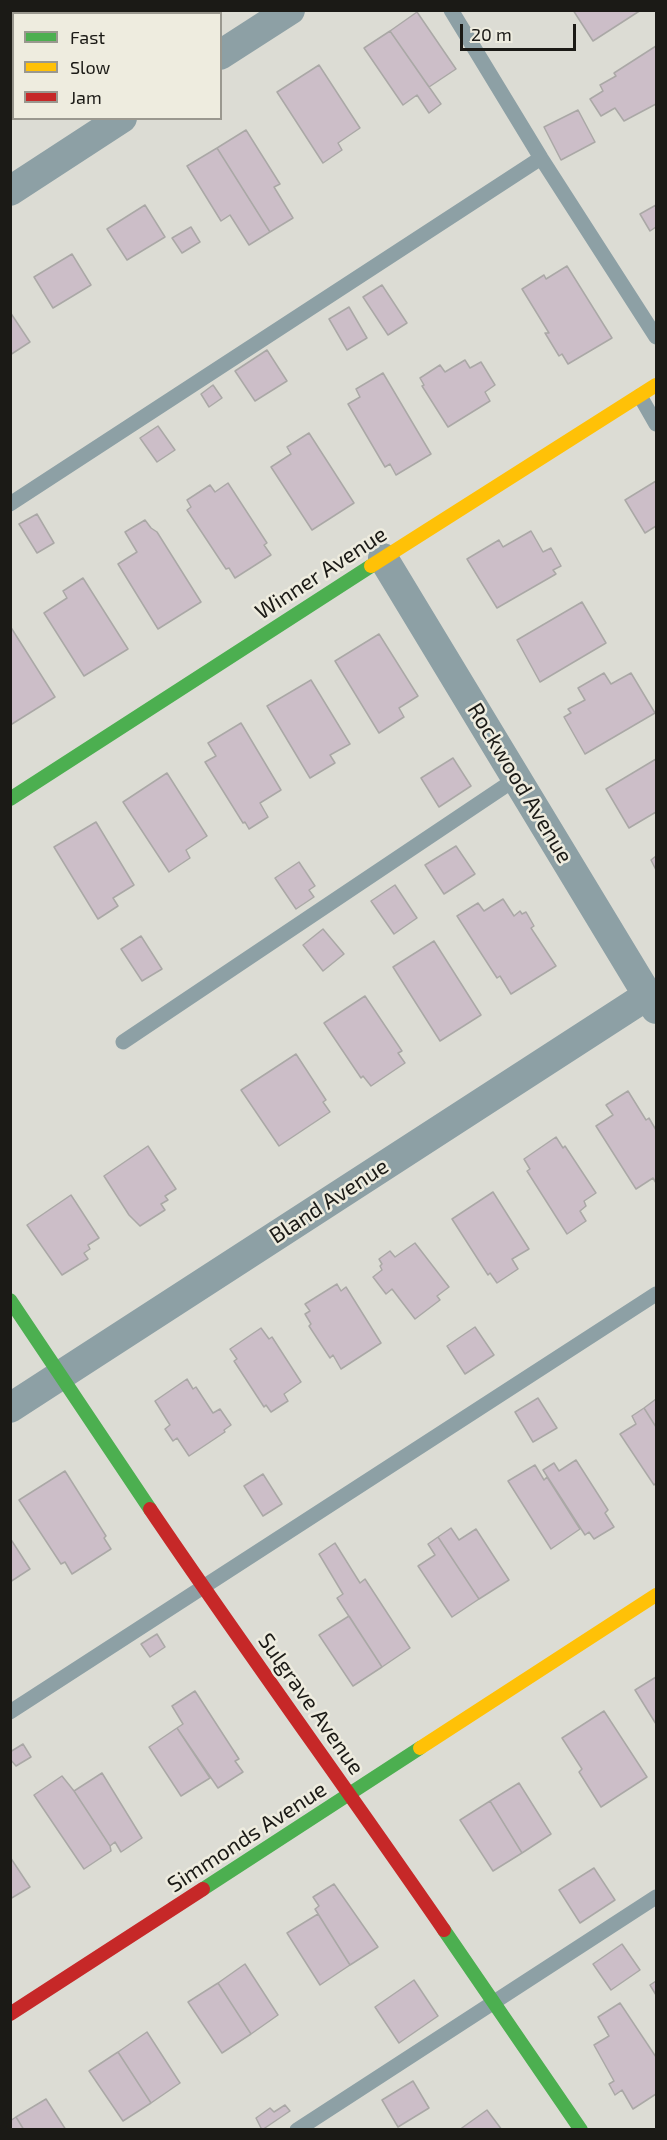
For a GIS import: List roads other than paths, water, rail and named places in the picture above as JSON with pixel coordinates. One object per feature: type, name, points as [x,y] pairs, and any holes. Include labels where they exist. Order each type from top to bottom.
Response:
[{"type":"street","points":[[222,54],[290,10]]},
{"type":"street","points":[[10,191],[119,120]]},
{"type":"street","name":"Winner Avenue","points":[[10,799],[383,558],[657,385]]},
{"type":"street","name":"Rockwood Avenue","points":[[383,558],[652,1001]]},
{"type":"street","name":"Bland Avenue","points":[[10,1408],[652,1001]]},
{"type":"street","name":"Sulgrave Avenue","points":[[10,1300],[203,1587],[351,1795],[581,2130]]},
{"type":"street","name":"Simmonds Avenue","points":[[10,2014],[657,1595]]},
{"type":"lane","points":[[451,10],[541,158],[657,338]]},
{"type":"lane","points":[[10,504],[541,158]]},
{"type":"lane","points":[[640,396],[657,424]]},
{"type":"lane","points":[[123,1042],[517,778]]},
{"type":"lane","points":[[10,1712],[657,1294]]},
{"type":"lane","points":[[297,2130],[657,1897]]}]
